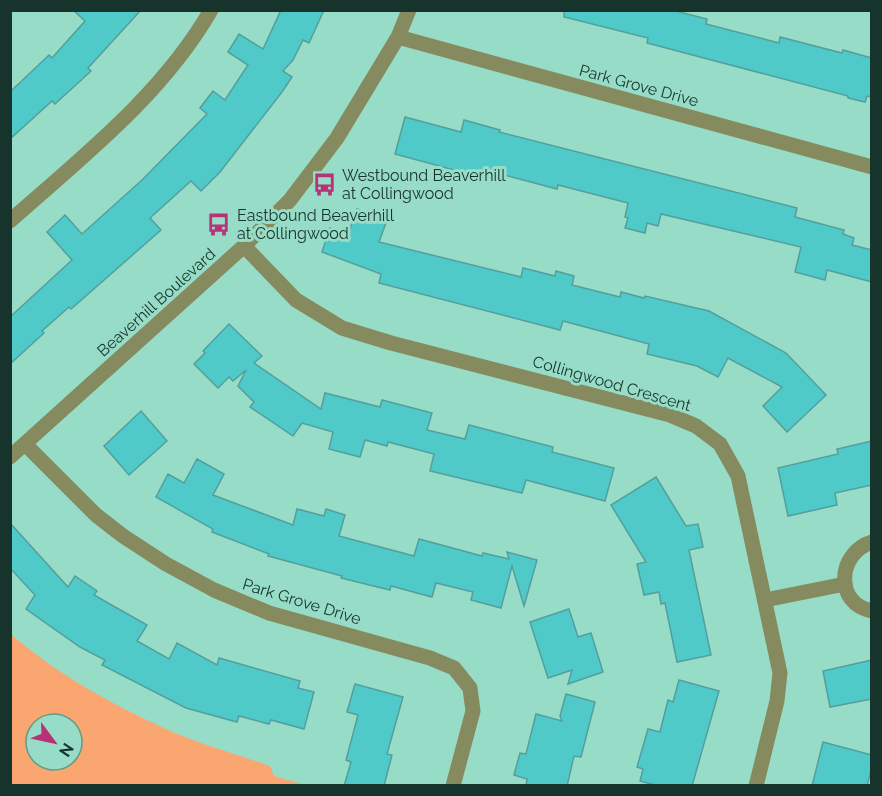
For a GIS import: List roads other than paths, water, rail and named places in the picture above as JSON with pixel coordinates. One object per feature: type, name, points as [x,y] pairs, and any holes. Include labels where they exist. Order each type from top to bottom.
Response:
[{"type":"street","points":[[10,221],[140,104],[170,72],[194,39],[211,10]]},
{"type":"street","name":"Beaverhill Boulevard","points":[[10,457],[244,246],[290,200],[337,138],[398,37],[409,10]]},
{"type":"street","name":"Park Grove Drive","points":[[398,37],[872,167]]},
{"type":"street","name":"Collingwood Crescent","points":[[244,246],[296,300],[342,328],[391,343],[670,415],[696,426],[720,444],[738,476],[780,673],[777,701],[756,786]]},
{"type":"street","name":"Park Grove Drive","points":[[25,444],[96,515],[123,536],[166,564],[214,590],[269,613],[430,657],[454,668],[470,688],[473,711],[453,786]]},
{"type":"street","points":[[872,542],[854,552],[844,573],[849,595],[857,604],[872,611]]},
{"type":"street","points":[[765,600],[845,585]]},
{"type":"place","name":"Westbound Beaverhill at Collingwood","points":[[324,184]]},
{"type":"place","name":"Eastbound Beaverhill at Collingwood","points":[[219,224]]}]
